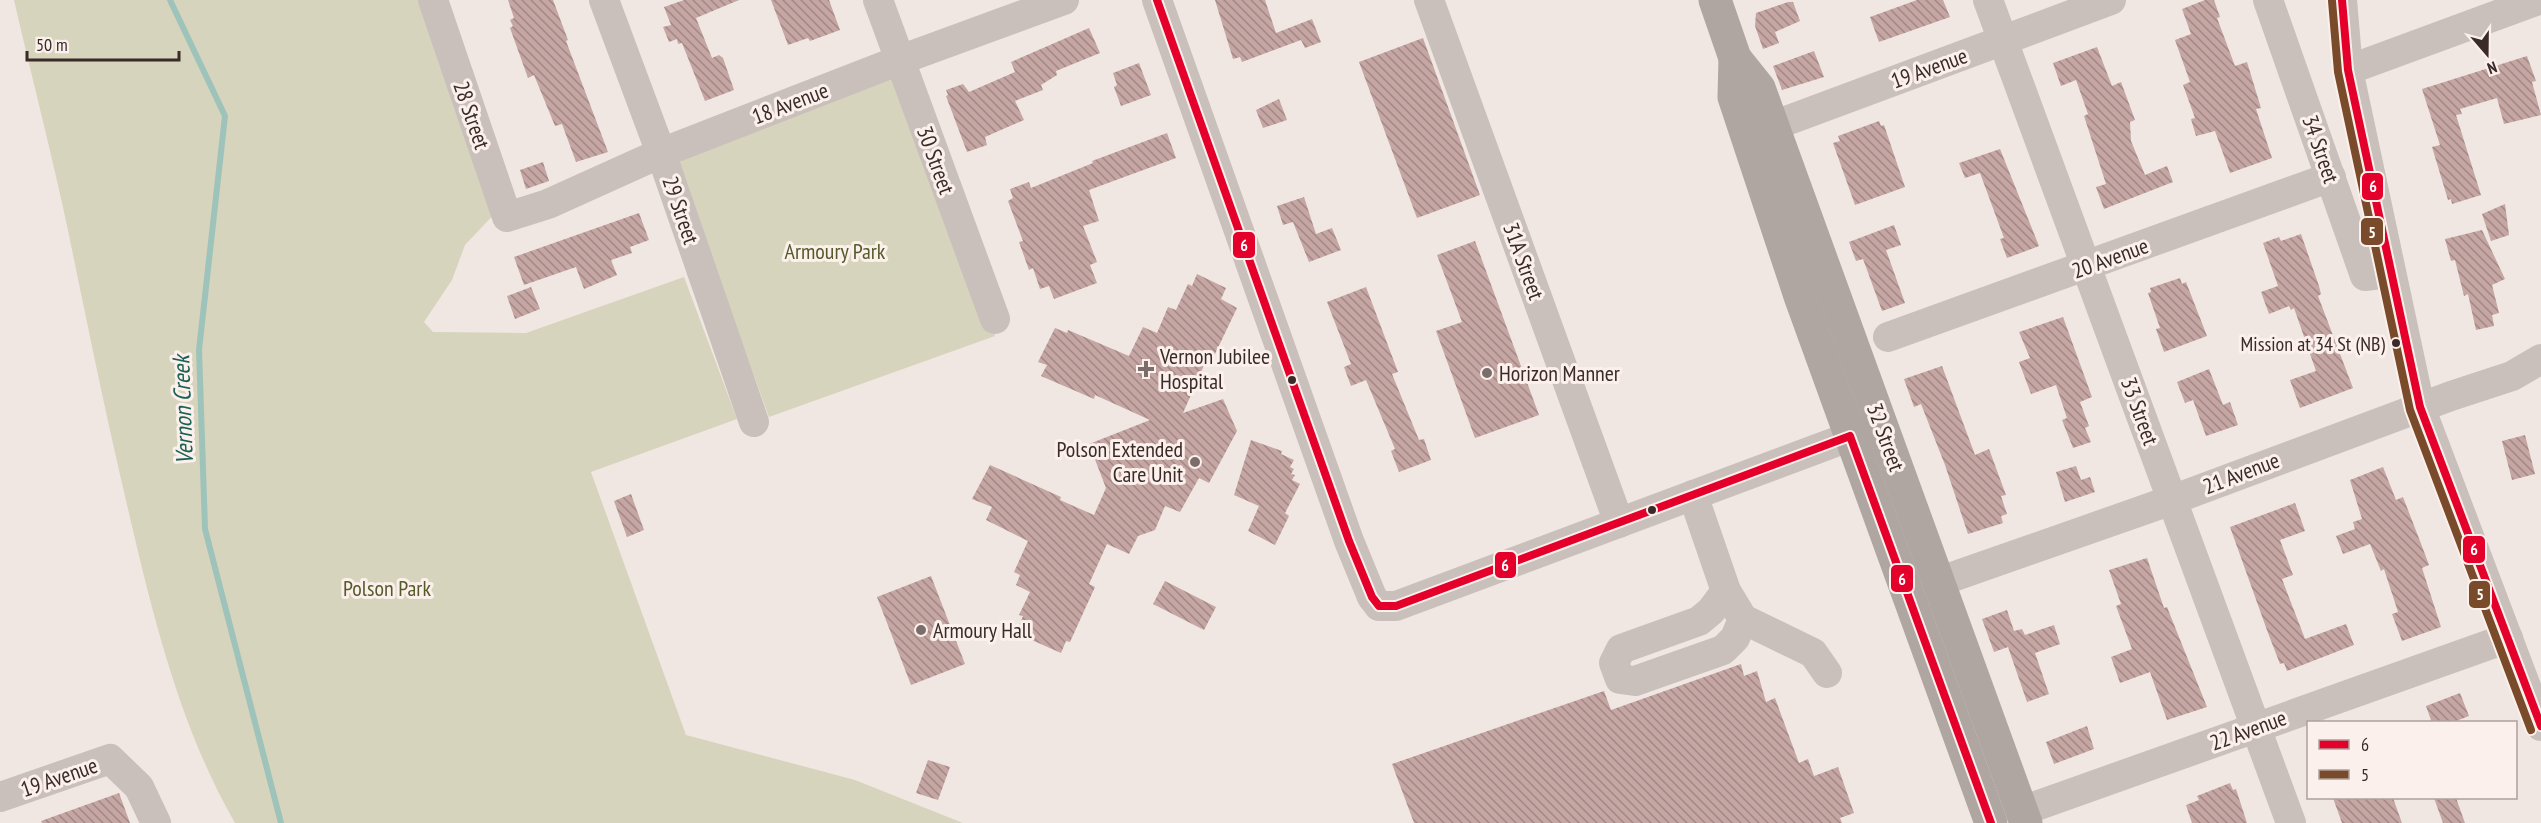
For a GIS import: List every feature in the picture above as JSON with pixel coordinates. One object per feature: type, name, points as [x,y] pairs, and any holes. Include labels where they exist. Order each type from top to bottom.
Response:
[{"type":"highway","name":"32 Street","points":[[1715,0],[1735,58],[1759,88],[1760,131],[1801,299],[1991,823]]},
{"type":"highway","name":"32 Street","points":[[1760,131],[1881,425],[2024,817]]},
{"type":"street","name":"28 Street","points":[[433,0],[507,217],[520,214]]},
{"type":"street","name":"29 Street","points":[[604,0],[661,153],[754,422]]},
{"type":"street","name":"30 Street","points":[[878,0],[995,320]]},
{"type":"street","name":"18 Avenue","points":[[520,214],[600,182],[661,153],[900,60],[1064,0]]},
{"type":"street","points":[[1157,0],[1349,541],[1372,597],[1379,606],[1396,606],[1881,425]]},
{"type":"street","name":"31A Street","points":[[1429,0],[1619,522]]},
{"type":"street","name":"33 Street","points":[[1988,0],[2291,823]]},
{"type":"street","name":"19 Avenue","points":[[1760,131],[2111,0]]},
{"type":"street","name":"34 Street","points":[[2268,0],[2366,276],[2389,273]]},
{"type":"street","points":[[2342,0],[2348,70],[2389,273],[2420,407],[2541,726]]},
{"type":"street","points":[[2348,70],[2538,0]]},
{"type":"street","name":"20 Avenue","points":[[1888,337],[2331,177]]},
{"type":"street","name":"21 Avenue","points":[[1938,582],[2172,500],[2420,407],[2512,376],[2541,359]]},
{"type":"street","points":[[1693,495],[1726,591],[1743,619],[1813,653],[1827,673]]},
{"type":"street","points":[[1726,591],[1711,612],[1698,621],[1621,649],[1614,663],[1620,679],[1635,681],[1723,650],[1735,638],[1743,619]]},
{"type":"street","name":"22 Avenue","points":[[2024,817],[2256,727],[2508,638]]},
{"type":"street","name":"19 Avenue","points":[[0,797],[110,759],[139,787],[156,823]]},
{"type":"green space","name":"Polson Park","points":[[14,0],[422,0],[499,209],[465,245],[452,280],[424,322],[433,332],[526,333],[684,277],[737,419],[591,472],[686,735],[855,780],[963,823],[235,823],[196,742],[153,611],[114,447],[60,193]]},
{"type":"green space","name":"Armoury Park","points":[[884,79],[896,80],[902,91],[995,336],[769,417],[680,173],[679,163],[689,155]]},
{"type":"building","points":[[508,0],[553,0],[608,152],[576,162],[562,124],[555,126],[534,75],[528,78],[510,28],[513,26],[510,20],[514,18]]},
{"type":"building","points":[[684,0],[739,0],[696,18],[712,58],[719,55],[723,58],[734,90],[705,101],[682,43],[678,44],[677,39],[669,42],[663,27],[671,25],[664,7]]},
{"type":"building","points":[[771,0],[829,0],[840,30],[810,41],[808,38],[788,45]]},
{"type":"building","points":[[1215,0],[1265,0],[1276,33],[1312,19],[1321,42],[1305,48],[1301,40],[1242,62],[1240,57],[1233,59]]},
{"type":"building","points":[[1917,0],[1943,0],[1950,17],[1879,42],[1870,17]]},
{"type":"building","points":[[2205,0],[2214,0],[2220,17],[2217,18],[2235,66],[2247,62],[2261,108],[2256,109],[2272,158],[2230,173],[2215,131],[2196,136],[2191,119],[2195,118],[2183,85],[2190,82],[2175,40],[2191,34],[2182,9]]},
{"type":"building","points":[[1793,2],[1800,21],[1775,32],[1779,43],[1763,49],[1755,26],[1756,13]]},
{"type":"building","points":[[1089,28],[1100,53],[1056,71],[1057,75],[1041,85],[1043,90],[1015,101],[1024,120],[985,137],[987,145],[967,152],[946,96],[948,95],[946,90],[963,84],[969,92],[1015,72],[1011,62]]},
{"type":"building","points":[[1423,38],[1480,195],[1417,218],[1359,62]]},
{"type":"building","points":[[2097,47],[2112,86],[2121,82],[2135,120],[2130,122],[2131,141],[2145,175],[2167,166],[2173,182],[2104,209],[2096,187],[2106,184],[2084,116],[2088,114],[2076,80],[2061,86],[2053,63]]},
{"type":"building","points":[[1814,51],[1824,77],[1782,90],[1773,66]]},
{"type":"building","points":[[2527,56],[2536,81],[2532,82],[2541,115],[2504,124],[2497,98],[2460,109],[2462,114],[2456,115],[2481,195],[2452,204],[2451,199],[2448,200],[2432,147],[2440,145],[2422,89]]},
{"type":"building","points":[[1139,63],[1151,95],[1121,106],[1114,87],[1117,85],[1113,73]]},
{"type":"building","points":[[1279,99],[1287,120],[1263,128],[1256,110]]},
{"type":"building","points":[[1879,121],[1881,126],[1884,125],[1905,187],[1855,205],[1833,143],[1840,141],[1838,136]]},
{"type":"building","points":[[1167,133],[1176,158],[1089,190],[1099,221],[1083,226],[1097,262],[1090,265],[1097,283],[1054,299],[1049,286],[1040,289],[1033,268],[1029,270],[1019,242],[1023,241],[1008,201],[1013,198],[1010,189],[1029,182],[1031,188],[1093,163],[1092,161]]},
{"type":"building","points":[[2000,149],[2039,246],[2007,258],[2000,239],[2004,238],[1980,173],[1965,178],[1959,163]]},
{"type":"building","points":[[543,162],[549,181],[526,189],[520,170]]},
{"type":"building","points":[[1304,197],[1316,234],[1332,228],[1341,250],[1309,262],[1293,222],[1283,225],[1277,206]]},
{"type":"building","points":[[2505,204],[2509,235],[2491,241],[2482,214]]},
{"type":"building","points":[[639,213],[649,240],[630,247],[632,253],[611,260],[617,275],[584,289],[576,267],[524,285],[514,257]]},
{"type":"building","points":[[1894,225],[1901,245],[1886,250],[1905,303],[1882,311],[1863,259],[1856,261],[1849,242]]},
{"type":"building","points":[[2482,230],[2505,279],[2492,285],[2499,313],[2492,315],[2494,326],[2476,330],[2468,294],[2464,296],[2455,260],[2451,261],[2445,239]]},
{"type":"building","points":[[2301,234],[2319,286],[2321,294],[2318,296],[2353,388],[2300,408],[2290,380],[2316,371],[2294,308],[2291,310],[2289,306],[2269,314],[2261,292],[2278,286],[2263,243],[2279,237],[2281,241]]},
{"type":"building","name":"Horizon Manner","points":[[1475,241],[1539,415],[1475,438],[1436,331],[1462,322],[1437,255]]},
{"type":"building","name":"Polson Extended Care Unit","points":[[1197,274],[1226,288],[1221,299],[1237,308],[1214,356],[1209,354],[1183,413],[1223,399],[1237,431],[1209,483],[1199,478],[1180,512],[1165,506],[1155,530],[1138,536],[1129,554],[1107,544],[1089,584],[1095,587],[1070,642],[1066,641],[1061,653],[1025,637],[1027,632],[1018,628],[1023,616],[1019,615],[1030,592],[1016,585],[1020,575],[1014,572],[1028,541],[986,520],[992,507],[972,499],[990,465],[1061,497],[1060,500],[1094,515],[1106,488],[1089,444],[1150,420],[1095,395],[1094,399],[1041,376],[1047,365],[1038,362],[1055,328],[1067,333],[1068,330],[1129,356],[1143,327],[1157,333],[1168,307],[1176,310],[1188,284],[1192,286]]},
{"type":"building","points":[[2180,278],[2182,284],[2186,282],[2207,336],[2164,352],[2156,329],[2160,328],[2148,293],[2151,292],[2150,288]]},
{"type":"building","points":[[531,287],[540,309],[515,319],[507,296]]},
{"type":"building","points":[[1366,287],[1398,372],[1392,374],[1419,440],[1424,439],[1431,460],[1399,472],[1391,451],[1395,449],[1366,380],[1351,386],[1344,367],[1351,364],[1327,302]]},
{"type":"building","points":[[2063,317],[2092,397],[2080,402],[2089,426],[2085,428],[2091,442],[2073,448],[2062,420],[2067,418],[2056,385],[2031,394],[2019,362],[2030,358],[2019,332]]},
{"type":"building","points":[[1942,366],[1975,455],[1989,449],[2006,495],[2001,496],[2007,514],[2001,516],[2003,523],[1968,534],[1945,465],[1921,404],[1914,407],[1904,379]]},
{"type":"building","points":[[2209,369],[2223,405],[2230,402],[2238,425],[2206,436],[2193,400],[2185,403],[2177,382]]},
{"type":"building","points":[[2525,435],[2535,474],[2512,480],[2502,441]]},
{"type":"building","points":[[1251,440],[1282,451],[1281,454],[1294,460],[1290,467],[1294,469],[1291,474],[1295,475],[1292,480],[1300,484],[1285,513],[1289,516],[1275,545],[1248,531],[1259,506],[1234,495]]},
{"type":"building","points":[[2076,466],[2081,480],[2090,477],[2095,492],[2065,502],[2056,472]]},
{"type":"building","points":[[2383,467],[2396,500],[2403,497],[2429,565],[2422,568],[2441,627],[2402,641],[2392,614],[2398,612],[2384,569],[2381,571],[2370,544],[2343,554],[2336,536],[2355,529],[2353,522],[2362,519],[2350,480]]},
{"type":"building","points":[[631,494],[644,530],[627,537],[614,501]]},
{"type":"building","points":[[2295,503],[2305,531],[2280,540],[2293,575],[2282,579],[2305,639],[2346,624],[2354,645],[2287,671],[2284,663],[2280,664],[2230,527]]},
{"type":"building","points":[[2147,558],[2164,608],[2167,607],[2207,707],[2167,720],[2150,672],[2120,683],[2111,657],[2132,649],[2116,606],[2121,604],[2109,570]]},
{"type":"building","name":"Armoury Hall","points":[[931,576],[965,664],[911,685],[877,597]]},
{"type":"building","points":[[1165,581],[1216,607],[1204,630],[1153,604]]},
{"type":"building","points":[[2007,610],[2014,631],[2022,629],[2025,635],[2054,625],[2060,644],[2035,653],[2049,694],[2027,702],[2008,647],[1994,652],[1982,619]]},
{"type":"building","points":[[1741,664],[1744,676],[1757,671],[1766,702],[1775,698],[1799,763],[1808,759],[1814,776],[1838,767],[1854,813],[1840,818],[1842,823],[1414,823],[1392,764],[1604,691],[1611,710]]},
{"type":"building","points":[[2460,693],[2469,716],[2456,721],[2431,721],[2426,706]]},
{"type":"building","points":[[2087,726],[2094,749],[2054,764],[2046,742]]},
{"type":"building","points":[[928,760],[950,767],[938,800],[916,793]]},
{"type":"building","points":[[2230,783],[2233,790],[2236,789],[2247,823],[2192,823],[2186,805],[2199,800],[2197,796]]},
{"type":"building","points":[[119,793],[130,823],[42,823],[41,821]]},
{"type":"building","points":[[2333,799],[2393,799],[2402,823],[2342,823]]},
{"type":"building","points":[[2434,799],[2456,799],[2465,823],[2443,823]]},
{"type":"waterway","name":"Vernon Creek","points":[[170,0],[225,116],[199,350],[205,529],[281,823]]},
{"type":"transit line","name":"6","points":[[1157,0],[1349,541],[1372,597],[1379,606],[1396,606],[1850,436],[1991,823]]},
{"type":"transit line","name":"6","points":[[2342,0],[2348,70],[2420,407],[2541,726]]},
{"type":"transit line","name":"5","points":[[2332,1],[2338,72],[2410,410],[2531,730]]},
{"type":"place","name":"Mission at 34 St (NB)","points":[[2396,343]]},
{"type":"place","name":"Vernon Jubilee Hospital","points":[[1146,369]]},
{"type":"place","name":"Horizon Manner","points":[[1487,373]]},
{"type":"place","name":"Polson Extended Care Unit","points":[[1195,462]]},
{"type":"place","name":"Armoury Hall","points":[[921,630]]}]
